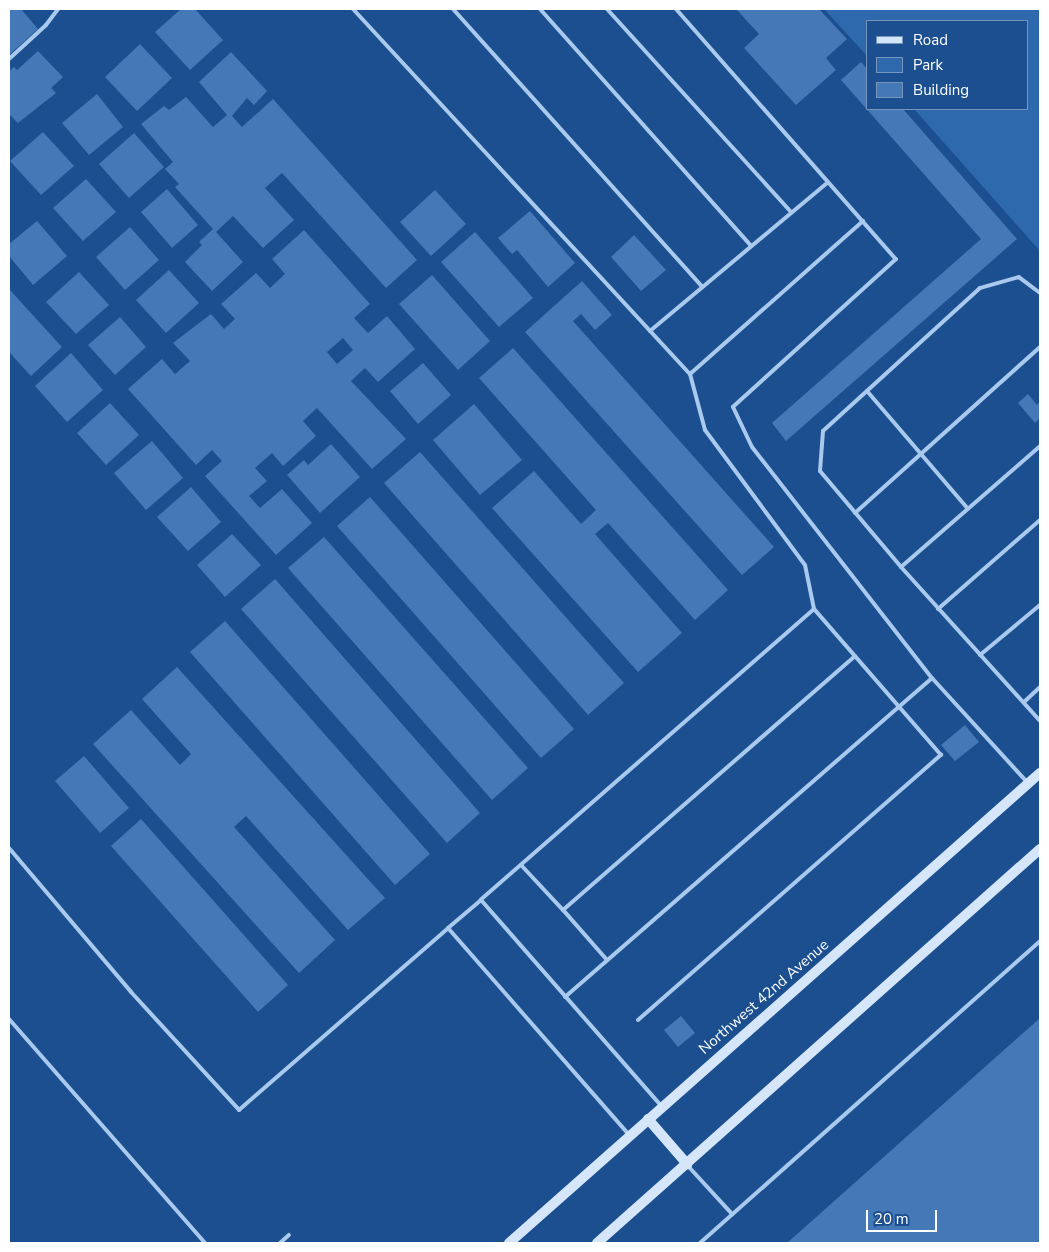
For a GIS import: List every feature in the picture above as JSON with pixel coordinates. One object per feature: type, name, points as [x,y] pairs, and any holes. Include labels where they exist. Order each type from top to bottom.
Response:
[{"type":"main road","name":"Northwest 42nd Avenue","points":[[509,1243],[1040,772]]},
{"type":"main road","points":[[597,1243],[1040,849]]},
{"type":"main road","points":[[648,1119],[686,1164]]},
{"type":"lane","points":[[9,59],[46,25],[58,9]]},
{"type":"lane","points":[[353,9],[690,374],[705,430],[805,565],[814,609],[942,755],[638,1020]]},
{"type":"lane","points":[[453,9],[702,287]]},
{"type":"lane","points":[[540,9],[751,246]]},
{"type":"lane","points":[[607,9],[791,212]]},
{"type":"lane","points":[[676,9],[896,259],[733,407],[752,447],[932,678],[1028,783]]},
{"type":"lane","points":[[650,331],[828,182]]},
{"type":"lane","points":[[690,374],[863,222]]},
{"type":"lane","points":[[1040,293],[1019,277],[980,288],[823,431],[820,471],[938,609],[1040,720]]},
{"type":"lane","points":[[855,513],[1040,347]]},
{"type":"lane","points":[[866,392],[968,509]]},
{"type":"lane","points":[[901,567],[1040,446]]},
{"type":"lane","points":[[938,609],[1040,520]]},
{"type":"lane","points":[[980,655],[1040,605]]},
{"type":"lane","points":[[9,848],[131,992],[239,1110],[814,609]]},
{"type":"lane","points":[[563,910],[855,656]]},
{"type":"lane","points":[[565,997],[932,678]]},
{"type":"lane","points":[[1024,702],[1040,687]]},
{"type":"lane","points":[[521,865],[607,960]]},
{"type":"lane","points":[[481,900],[662,1107]]},
{"type":"lane","points":[[448,928],[630,1136]]},
{"type":"lane","points":[[700,1243],[1040,941]]},
{"type":"lane","points":[[9,1019],[205,1243]]},
{"type":"lane","points":[[686,1164],[732,1214]]},
{"type":"lane","points":[[280,1243],[289,1235]]},
{"type":"green space","points":[[824,9],[1040,9],[1040,251],[915,110],[1029,110],[1029,20],[866,20],[866,55]]},
{"type":"building","points":[[9,9],[21,9],[38,29],[9,55]]},
{"type":"building","points":[[181,9],[195,9],[223,40],[190,70],[155,32]]},
{"type":"building","points":[[736,9],[819,9],[847,39],[826,58],[836,70],[796,105],[744,48],[759,34]]},
{"type":"building","points":[[140,44],[172,78],[137,111],[105,77]]},
{"type":"building","points":[[38,51],[63,77],[51,88],[56,93],[18,123],[9,114],[9,71],[14,67],[17,70]]},
{"type":"building","points":[[231,52],[267,91],[254,105],[247,98],[232,116],[242,127],[273,99],[417,260],[386,288],[282,173],[265,188],[294,220],[263,248],[233,216],[216,232],[243,262],[212,291],[185,262],[202,245],[199,242],[213,229],[175,187],[179,184],[165,169],[173,162],[141,124],[164,106],[169,110],[186,97],[213,127],[227,115],[199,82]]},
{"type":"building","points":[[861,62],[866,68],[866,108],[841,80]]},
{"type":"building","points":[[97,94],[123,127],[89,155],[62,123]]},
{"type":"building","points":[[867,110],[904,110],[1017,239],[786,441],[772,423],[981,239]]},
{"type":"building","points":[[43,132],[74,166],[41,195],[10,161]]},
{"type":"building","points":[[134,133],[164,167],[129,198],[99,164]]},
{"type":"building","points":[[86,179],[116,212],[83,241],[53,208]]},
{"type":"building","points":[[167,189],[198,225],[172,248],[141,212]]},
{"type":"building","points":[[435,190],[466,224],[431,256],[400,222]]},
{"type":"building","points":[[530,211],[575,263],[548,287],[517,250],[512,254],[498,238]]},
{"type":"building","points":[[37,221],[67,256],[33,285],[9,256],[9,244]]},
{"type":"building","points":[[130,227],[159,260],[125,290],[96,257]]},
{"type":"building","points":[[304,230],[370,304],[354,318],[368,333],[387,316],[415,349],[378,382],[365,368],[351,381],[406,439],[372,469],[317,408],[303,421],[316,436],[283,466],[272,453],[255,468],[267,481],[249,496],[260,508],[282,489],[312,523],[276,555],[205,476],[222,461],[212,450],[196,465],[128,389],[162,359],[175,374],[190,361],[173,343],[211,314],[224,329],[235,319],[221,304],[256,273],[270,288],[285,274],[272,259]],"holes":[[[343,338],[353,350],[337,364],[327,352]]]},
{"type":"building","points":[[475,232],[533,298],[499,327],[441,262]]},
{"type":"building","points":[[634,235],[666,270],[641,291],[611,257]]},
{"type":"building","points":[[169,270],[199,303],[166,333],[136,300]]},
{"type":"building","points":[[79,272],[109,305],[76,334],[46,302]]},
{"type":"building","points":[[432,275],[490,341],[458,370],[399,304]]},
{"type":"building","points":[[582,281],[612,315],[595,330],[581,314],[573,321],[774,547],[742,575],[525,332]]},
{"type":"building","points":[[9,289],[62,347],[31,376],[9,352]]},
{"type":"building","points":[[120,317],[146,347],[115,375],[88,345]]},
{"type":"building","points":[[513,348],[728,590],[695,620],[608,523],[595,534],[682,633],[638,672],[492,508],[534,471],[581,524],[596,510],[479,378]]},
{"type":"building","points":[[71,353],[103,390],[67,422],[35,386]]},
{"type":"building","points":[[423,363],[451,395],[418,424],[390,391]]},
{"type":"building","points":[[1028,394],[1037,405],[1040,401],[1040,418],[1035,423],[1018,403]]},
{"type":"building","points":[[110,403],[139,435],[106,465],[77,433]]},
{"type":"building","points":[[474,404],[522,460],[480,495],[433,440]]},
{"type":"building","points":[[152,441],[183,478],[146,510],[114,473]]},
{"type":"building","points":[[331,444],[360,477],[320,513],[287,475],[304,460],[308,465]]},
{"type":"building","points":[[420,452],[624,683],[588,715],[384,483]]},
{"type":"building","points":[[191,487],[221,522],[188,551],[157,517]]},
{"type":"building","points":[[370,497],[574,729],[541,758],[337,526]]},
{"type":"building","points":[[232,534],[261,565],[225,597],[197,565]]},
{"type":"building","points":[[324,537],[528,768],[492,800],[288,568]]},
{"type":"building","points":[[275,579],[480,813],[447,843],[241,609]]},
{"type":"building","points":[[225,621],[430,854],[395,885],[190,652]]},
{"type":"building","points":[[177,667],[385,898],[348,930],[246,816],[234,827],[335,940],[299,973],[93,744],[131,710],[180,765],[191,754],[142,699]]},
{"type":"building","points":[[965,725],[979,742],[955,761],[941,745]]},
{"type":"building","points":[[84,756],[129,808],[100,833],[55,781]]},
{"type":"building","points":[[141,819],[288,985],[258,1012],[111,846]]},
{"type":"building","points":[[681,1016],[695,1033],[678,1047],[664,1030]]},
{"type":"building","points":[[1040,1018],[1040,1243],[787,1243]]}]
